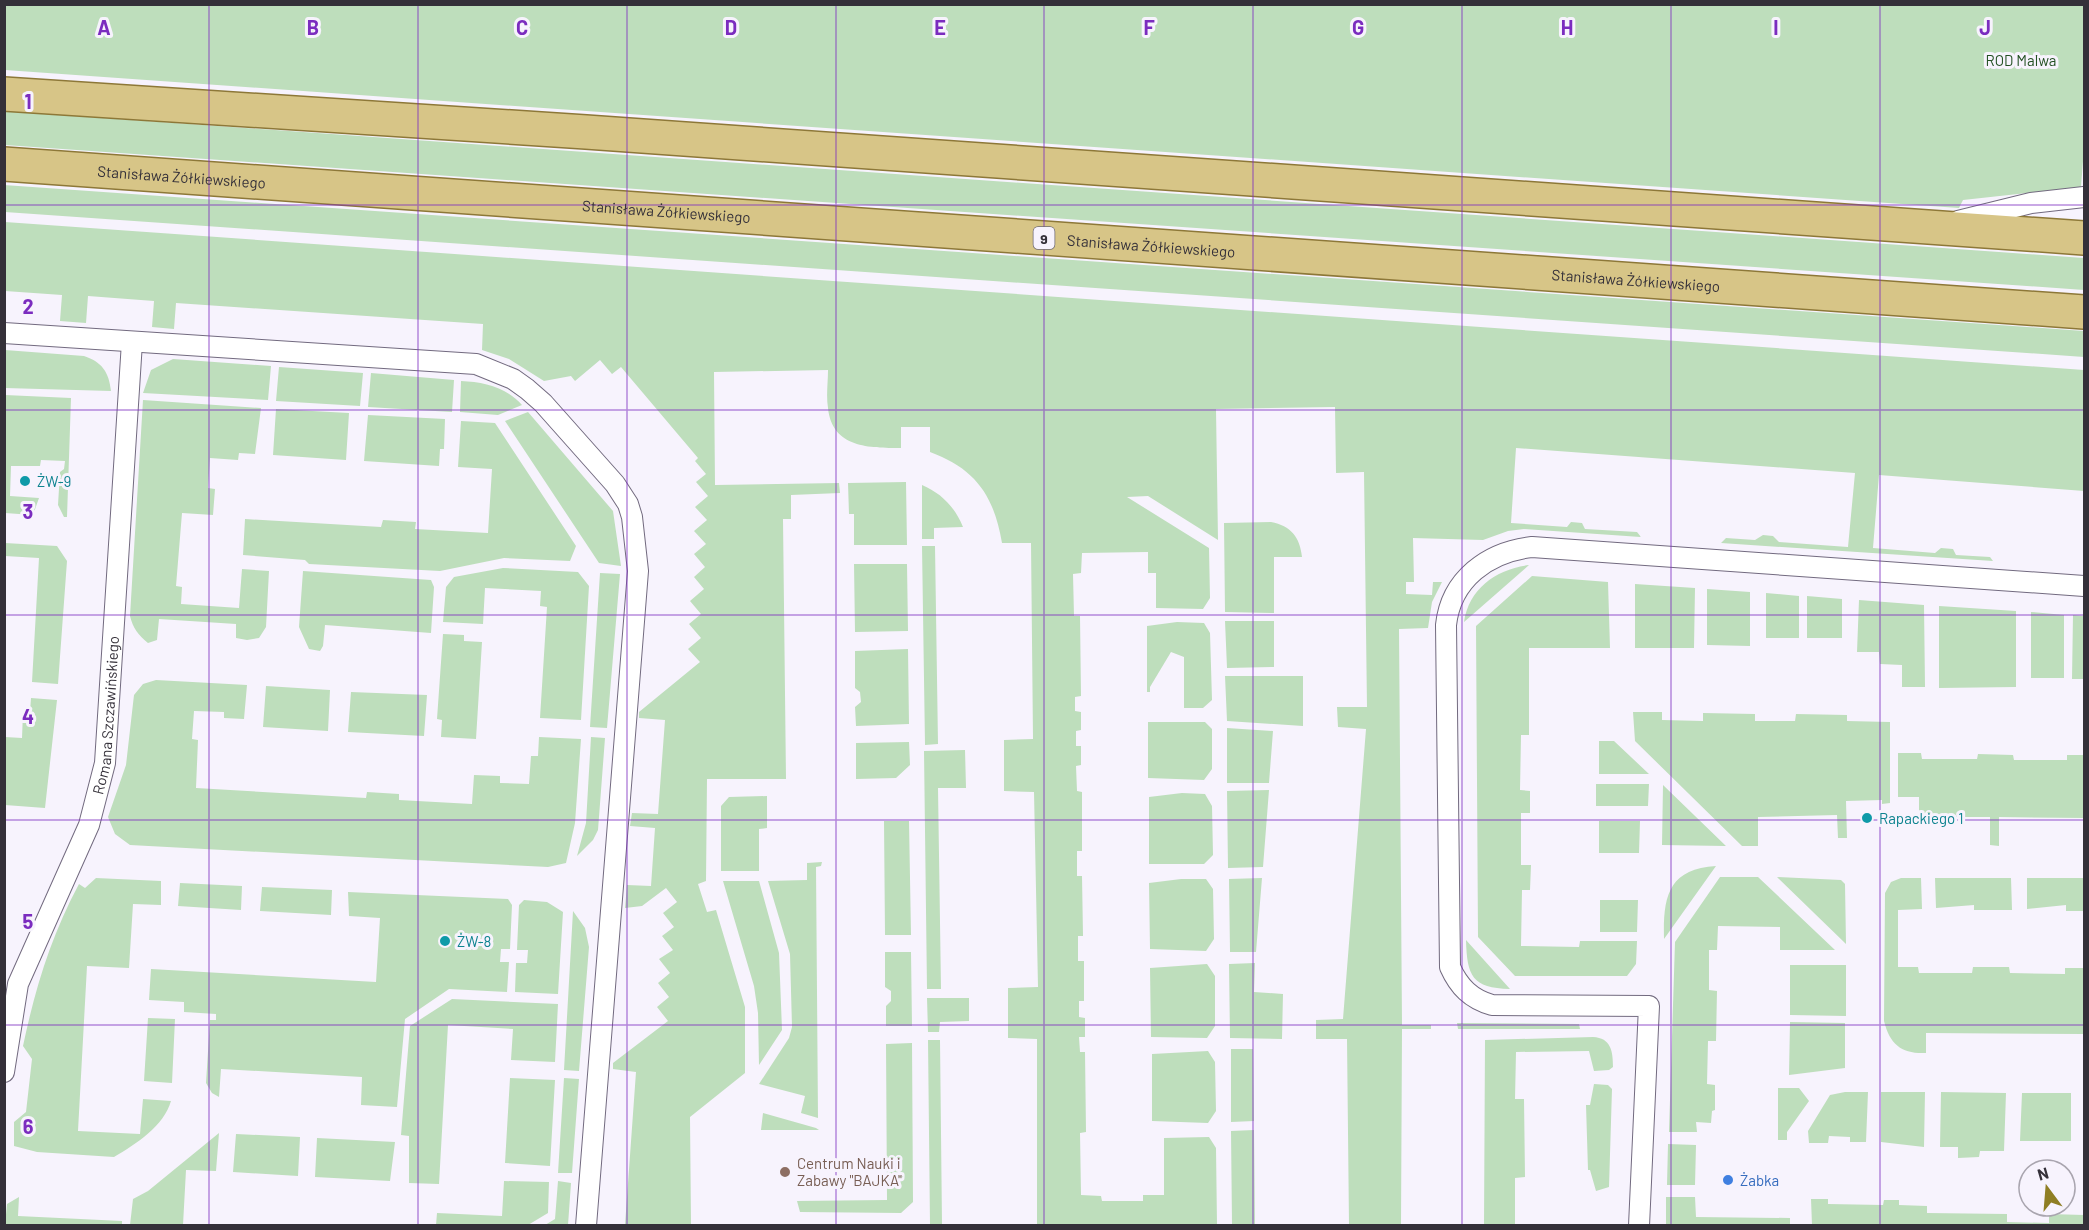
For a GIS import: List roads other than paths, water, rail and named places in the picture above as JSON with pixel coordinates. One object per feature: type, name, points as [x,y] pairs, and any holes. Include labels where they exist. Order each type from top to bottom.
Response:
[{"type":"main road","points":[[4,93],[598,132],[2085,238]]},
{"type":"main road","name":"Stanisława Żółkiewskiego","points":[[4,164],[2085,312]]},
{"type":"lane","points":[[1937,228],[1994,210],[2085,197]]},
{"type":"lane","points":[[4,333],[476,364],[513,380],[535,396],[623,494],[636,535],[639,571],[586,1226]]},
{"type":"lane","name":"Romana Szczawińskiego","points":[[4,1072],[18,984],[89,825],[105,763],[132,342]]},
{"type":"lane","points":[[1639,1226],[1649,1006],[1492,1005],[1474,998],[1464,990],[1450,967],[1446,625],[1451,602],[1463,581],[1482,563],[1495,556],[1532,547],[2085,586]]},
{"type":"place","name":"ŻW-9","points":[[25,481]]},
{"type":"place","name":"Rapackiego 1","points":[[1867,818]]},
{"type":"place","name":"ŻW-8","points":[[445,941]]},
{"type":"place","name":"Centrum Nauki i Zabawy \"BAJKA\"","points":[[785,1172]]},
{"type":"place","name":"Żabka","points":[[1728,1180]]},
{"type":"park label","name":"ROD Malwa","points":[[2021,60]]}]
